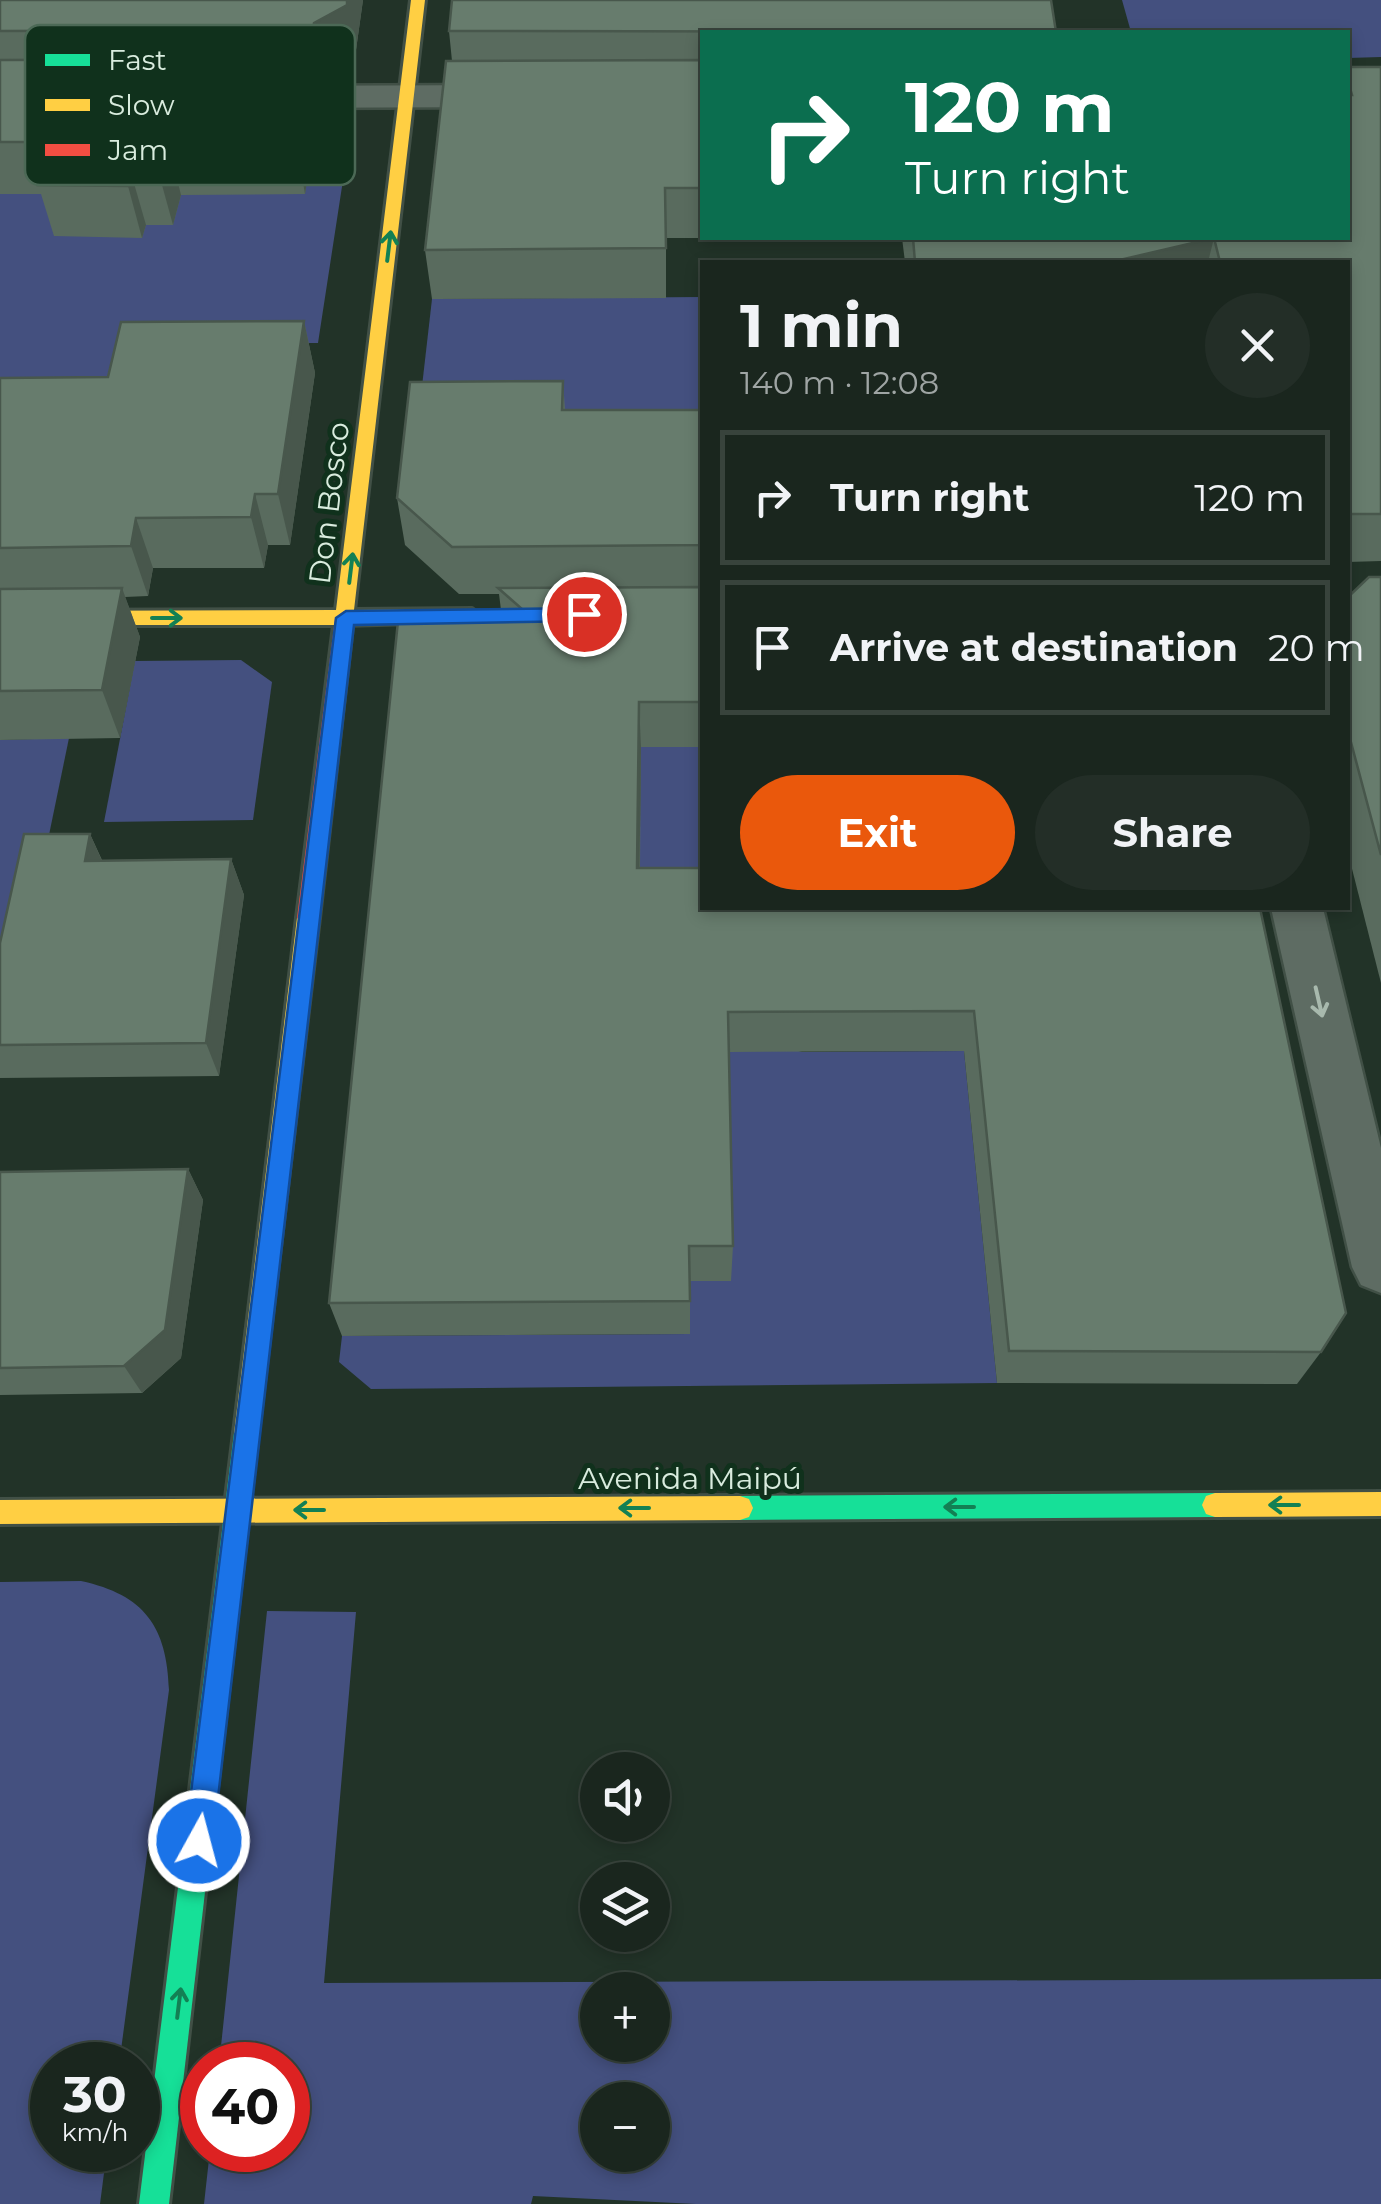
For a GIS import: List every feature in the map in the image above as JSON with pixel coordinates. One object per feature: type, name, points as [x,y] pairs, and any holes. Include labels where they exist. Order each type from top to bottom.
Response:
[{"type":"street","name":"Don Bosco","points":[[154,2204],[418,0]]},
{"type":"street","points":[[355,96],[545,96]]},
{"type":"street","points":[[0,618],[504,616]]},
{"type":"street","points":[[1297,910],[1381,1267]]},
{"type":"street","name":"Avenida Maipú","points":[[0,1512],[1381,1504]]},
{"type":"shaded area","points":[[1122,0],[1381,0],[1381,57],[1350,58],[1350,30],[1130,30]]},
{"type":"shaded area","points":[[9,124],[25,124],[25,185],[342,185],[318,343],[257,343],[124,429],[0,430],[0,153]]},
{"type":"shaded area","points":[[700,297],[700,458],[417,430],[432,299]]},
{"type":"shaded area","points":[[241,660],[272,682],[253,820],[104,822],[135,661]]},
{"type":"shaded area","points":[[69,738],[17,990],[0,990],[0,740]]},
{"type":"shaded area","points":[[641,747],[700,747],[700,908],[639,911]]},
{"type":"shaded area","points":[[726,1031],[802,1052],[964,1051],[997,1383],[371,1389],[339,1362],[342,1336],[690,1334],[689,1281],[731,1281]]},
{"type":"shaded area","points":[[81,1581],[121,1595],[148,1617],[163,1648],[167,1668],[169,1690],[122,2042],[30,2042],[30,2172],[104,2172],[100,2204],[0,2204],[0,1582]]},
{"type":"shaded area","points":[[267,1611],[356,1612],[324,1983],[580,1982],[580,2062],[670,2062],[670,1982],[1381,1979],[1381,2204],[696,2204],[533,2196],[531,2204],[204,2204],[208,2172],[310,2172],[310,2042],[221,2042]]},
{"type":"building","points":[[0,0],[347,0],[347,5],[314,25],[25,25],[25,31],[0,31]]},
{"type":"building","points":[[452,0],[1051,0],[1056,30],[700,31],[449,31]]},
{"type":"building","points":[[0,60],[25,60],[25,142],[0,142]]},
{"type":"building","points":[[700,60],[700,188],[665,188],[666,248],[425,250],[446,61]]},
{"type":"building","points":[[1350,67],[1381,67],[1381,514],[1350,514],[1350,260],[1220,260],[1214,240],[1350,240]]},
{"type":"building","points":[[913,240],[1205,240],[1124,260],[915,260]]},
{"type":"building","points":[[304,321],[278,494],[255,494],[251,517],[136,518],[131,546],[0,548],[0,378],[108,377],[121,322]]},
{"type":"building","points":[[563,381],[562,410],[700,410],[700,545],[452,547],[397,498],[410,382]]},
{"type":"building","points":[[1369,577],[1381,577],[1381,855],[1350,739],[1350,595]]},
{"type":"building","points":[[700,587],[700,702],[639,702],[637,868],[700,868],[700,910],[1260,910],[1346,1313],[1321,1352],[1009,1351],[974,1011],[728,1012],[733,1246],[689,1246],[690,1301],[329,1303],[399,611],[522,609],[498,588]]},
{"type":"building","points":[[122,588],[102,690],[0,691],[0,589]]},
{"type":"building","points":[[24,834],[90,834],[85,861],[231,859],[206,1043],[0,1045],[0,943]]},
{"type":"building","points":[[188,1169],[165,1330],[124,1366],[0,1368],[0,1172]]},
{"type":"traffic: fast","points":[[154,2204],[246,1433]]},
{"type":"traffic: fast","points":[[740,1508],[1215,1505]]},
{"type":"traffic: slow","points":[[344,618],[418,0]]},
{"type":"traffic: slow","points":[[0,618],[472,616]]},
{"type":"traffic: slow","points":[[246,1433],[308,918]]},
{"type":"traffic: slow","points":[[1215,1505],[1381,1504]]},
{"type":"traffic: slow","points":[[0,1512],[740,1508]]},
{"type":"traffic: jam","points":[[308,918],[344,618]]},
{"type":"route","points":[[199,1841],[346,618],[584,614]]}]
